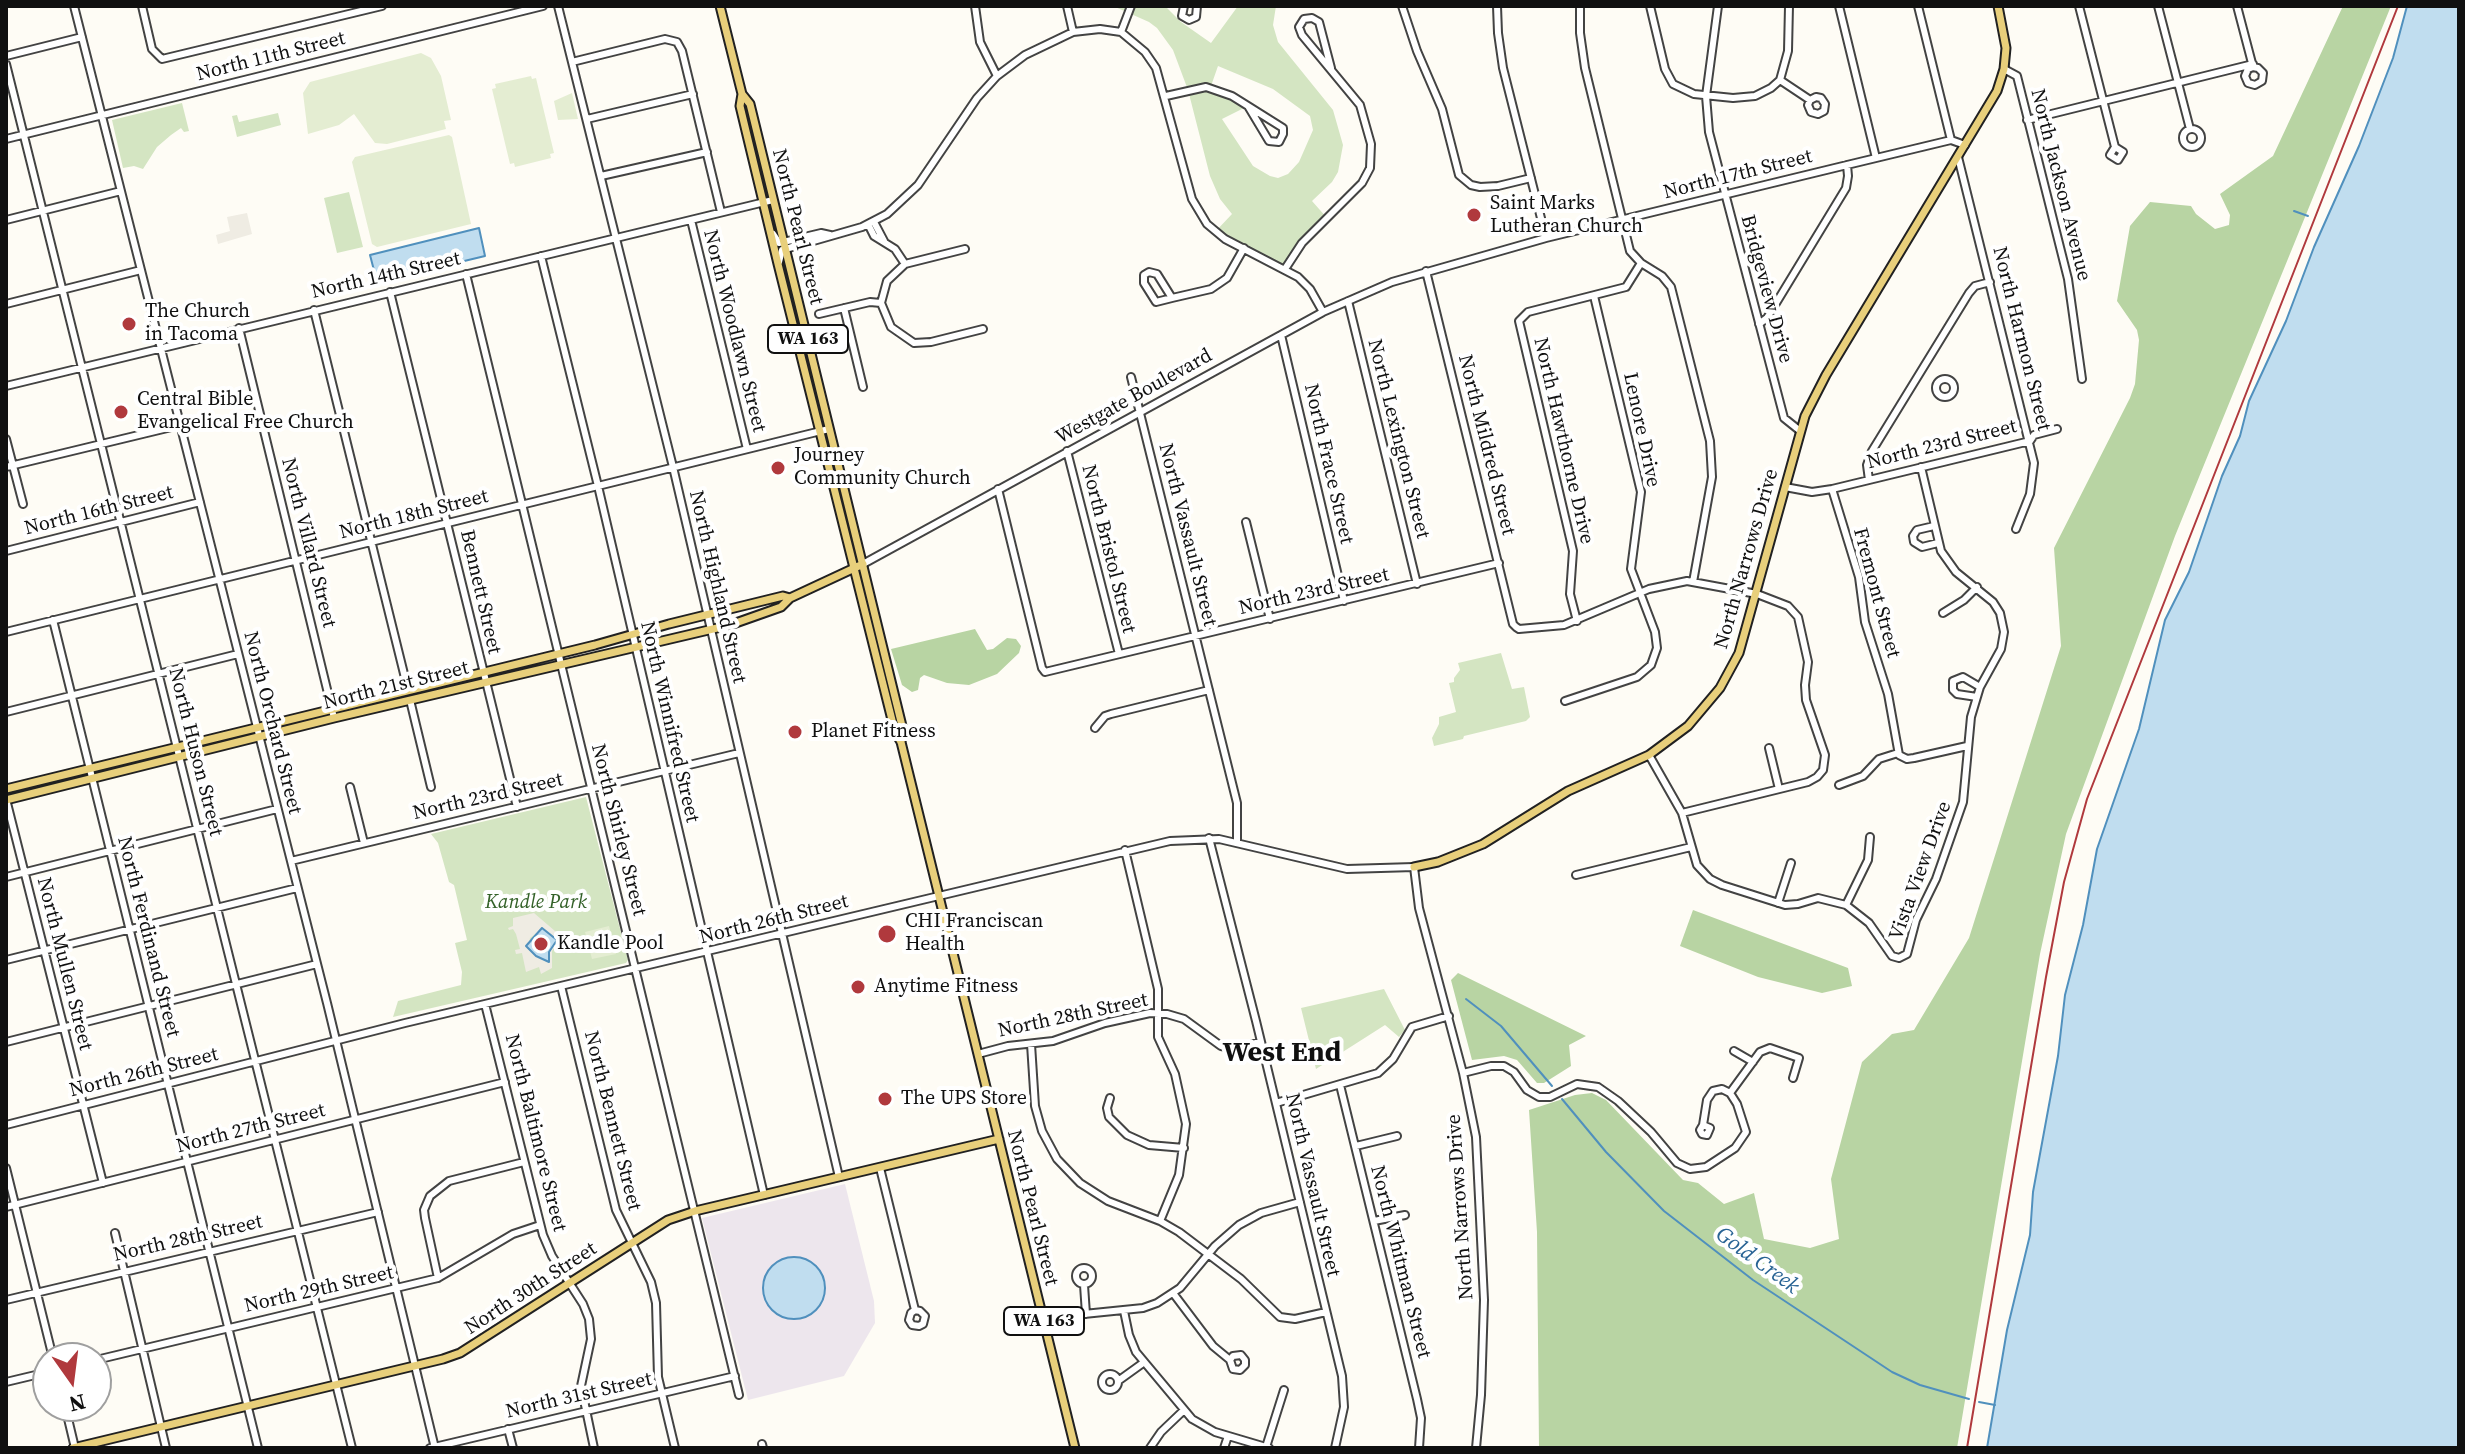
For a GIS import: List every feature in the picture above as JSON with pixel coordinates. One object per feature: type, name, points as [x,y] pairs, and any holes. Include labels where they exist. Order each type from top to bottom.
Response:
[{"type":"main road","name":"North Pearl Street","points":[[720,6],[742,94],[740,106],[778,264],[825,430],[859,566],[895,732],[901,742],[1075,1448]]},
{"type":"main road","name":"North Jackson Avenue","points":[[1998,6],[2006,48],[2004,69]]},
{"type":"main road","name":"North Narrows Drive","points":[[1414,867],[1483,844],[1568,791],[1649,755],[1688,726],[1720,688],[1739,653],[1799,430],[1826,375],[1997,91],[2004,69]]},
{"type":"main road","name":"North Pearl Street","points":[[742,94],[750,104],[785,245],[825,430]]},
{"type":"main road","name":"North 21st Street","points":[[6,800],[485,681],[711,630],[781,607],[790,598],[859,566]]},
{"type":"main road","name":"North 21st Street","points":[[6,789],[783,596],[790,598]]},
{"type":"main road","name":"North 30th Street","points":[[74,1448],[460,1353],[662,1223],[695,1211],[999,1139]]},
{"type":"street","name":"North Orchard Street","points":[[74,6],[317,964],[433,1448]]},
{"type":"street","points":[[142,6],[152,49],[157,57],[166,58],[382,6]]},
{"type":"street","points":[[330,6],[333,17]]},
{"type":"street","name":"North 11th Street","points":[[6,139],[543,6]]},
{"type":"street","name":"North Highland Street","points":[[558,6],[673,467],[839,1177]]},
{"type":"street","points":[[975,6],[980,42],[997,76]]},
{"type":"street","points":[[1067,6],[1073,32]]},
{"type":"street","points":[[1121,32],[1131,6]]},
{"type":"street","points":[[1184,6],[1181,13],[1189,20],[1196,17],[1196,6]]},
{"type":"street","points":[[1402,6],[1442,109],[1459,175],[1471,185],[1480,187],[1531,178]]},
{"type":"street","points":[[1497,6],[1503,68],[1546,238]]},
{"type":"street","points":[[1580,6],[1585,68],[1630,251],[1641,263],[1662,276],[1673,292],[1710,441],[1712,477],[1693,582]]},
{"type":"street","points":[[1650,6],[1669,79],[1683,91],[1706,96],[1755,96],[1780,80],[1788,51],[1789,6]]},
{"type":"street","name":"Bridgeview Drive","points":[[1718,6],[1706,96],[1709,132],[1784,418],[1799,430]]},
{"type":"street","points":[[1839,6],[1876,158]]},
{"type":"street","points":[[1918,6],[1951,140],[1965,145]]},
{"type":"street","points":[[2079,6],[2115,147]]},
{"type":"street","points":[[2158,6],[2190,129]]},
{"type":"street","points":[[2027,120],[2253,66],[2237,6]]},
{"type":"street","points":[[1285,269],[1302,243],[1362,183],[1370,168],[1371,144],[1360,105],[1302,35],[1299,27],[1304,19],[1312,18],[1319,22],[1331,68]]},
{"type":"street","points":[[770,229],[776,242],[785,245],[824,240],[830,235],[871,223],[893,210],[918,185],[977,98],[997,76],[1025,55],[1073,32],[1100,29],[1121,32],[1152,60],[1166,96],[1194,205],[1215,232],[1285,269],[1310,289],[1323,312]]},
{"type":"street","points":[[6,56],[82,37]]},
{"type":"street","name":"North Woodlawn Street","points":[[572,62],[662,39],[675,41],[682,51],[721,212]]},
{"type":"street","name":"North Huson Street","points":[[6,64],[352,1448]]},
{"type":"street","name":"North Jackson Avenue","points":[[2004,69],[2017,76],[2068,279],[2082,379]]},
{"type":"street","points":[[1780,80],[1810,100]]},
{"type":"street","points":[[1166,96],[1206,87],[1232,96],[1248,106],[1283,128],[1279,142],[1273,143],[1267,139],[1248,106]]},
{"type":"street","points":[[587,119],[693,94]]},
{"type":"street","name":"North 17th Street","points":[[1426,271],[1546,238],[1951,140]]},
{"type":"street","points":[[601,176],[707,152]]},
{"type":"street","name":"North Harmon Street","points":[[1958,157],[2030,441],[2034,474],[2016,529]]},
{"type":"street","points":[[1759,324],[1767,318],[1846,188],[1847,165]]},
{"type":"street","points":[[6,220],[121,191]]},
{"type":"street","name":"North 14th Street","points":[[6,386],[773,200]]},
{"type":"street","name":"North Woodlawn Street","points":[[691,220],[747,449]]},
{"type":"street","points":[[871,223],[905,264]]},
{"type":"street","points":[[778,264],[780,251],[785,245]]},
{"type":"street","points":[[1172,298],[1157,274],[1153,271],[1144,275],[1144,283],[1156,302],[1211,289],[1222,284],[1244,248]]},
{"type":"street","points":[[965,249],[905,264],[885,285],[881,303],[888,323],[911,342],[924,343],[983,329]]},
{"type":"street","name":"North Winnifred Street","points":[[541,256],[764,1195]]},
{"type":"street","points":[[1594,296],[1626,287],[1641,263]]},
{"type":"street","points":[[6,304],[141,270]]},
{"type":"street","name":"Westgate Boulevard","points":[[859,566],[1323,312],[1426,271]]},
{"type":"street","name":"North Mildred Street","points":[[1426,271],[1513,624],[1519,629],[1577,621]]},
{"type":"street","name":"North Shirley Street","points":[[466,274],[739,1395]]},
{"type":"street","points":[[1869,480],[1867,465],[1872,451],[1972,289],[1990,282]]},
{"type":"street","name":"Bennett Street","points":[[390,292],[517,807]]},
{"type":"street","name":"North Hawthorne Drive","points":[[1577,621],[1570,594],[1573,551],[1519,326],[1528,312],[1594,296]]},
{"type":"street","name":"Lenore Drive","points":[[1565,701],[1631,679],[1651,665],[1655,657],[1656,637],[1631,569],[1641,492],[1594,296]]},
{"type":"street","name":"North Lexington Street","points":[[1348,301],[1417,584]]},
{"type":"street","points":[[819,314],[870,302],[881,303]]},
{"type":"street","points":[[844,308],[863,387]]},
{"type":"street","points":[[314,310],[408,690]]},
{"type":"street","name":"North Villard Street","points":[[239,328],[334,718]]},
{"type":"street","name":"North Frace Street","points":[[1281,335],[1344,601]]},
{"type":"street","points":[[1920,374],[1937,384]]},
{"type":"street","name":"North Vassault Street","points":[[1131,377],[1238,809],[1237,842]]},
{"type":"street","points":[[9,466],[180,425]]},
{"type":"street","name":"North 23rd Street","points":[[1785,487],[1812,492],[1832,489],[2030,441],[2034,435],[2057,429]]},
{"type":"street","name":"North 18th Street","points":[[6,632],[825,430]]},
{"type":"street","points":[[6,439],[9,466],[23,504]]},
{"type":"street","name":"North Bristol Street","points":[[1067,451],[1119,654]]},
{"type":"street","name":"Vista View Drive","points":[[1846,905],[1869,923],[1890,955],[1901,958],[1910,950],[1916,920],[1936,879],[1963,802],[1967,785],[1967,746],[1977,697],[2001,649],[2004,632],[1998,610],[1977,587],[1951,567],[1938,543],[1921,467]]},
{"type":"street","name":"North 23rd Street","points":[[998,489],[1043,671],[1499,563]]},
{"type":"street","name":"Fremont Street","points":[[1832,489],[1859,577],[1865,622],[1888,694],[1900,755]]},
{"type":"street","name":"North 16th Street","points":[[6,551],[34,548],[120,521],[200,502]]},
{"type":"street","points":[[1246,522],[1270,619]]},
{"type":"street","name":"Vista View Drive","points":[[1934,526],[1917,530],[1913,539],[1917,546],[1922,547],[1938,543]]},
{"type":"street","points":[[1577,621],[1676,582],[1693,582],[1757,594],[1796,612],[1808,662],[1806,700],[1825,755],[1823,770],[1814,779],[1682,813]]},
{"type":"street","points":[[1943,613],[1964,600],[1977,587]]},
{"type":"street","name":"North Ferdinand Street","points":[[53,620],[258,1448]]},
{"type":"street","points":[[6,712],[238,654]]},
{"type":"street","points":[[1977,697],[1957,694],[1953,690],[1953,681],[1963,677],[1980,687]]},
{"type":"street","points":[[1095,728],[1105,716],[1209,690]]},
{"type":"street","points":[[410,700],[431,787]]},
{"type":"street","points":[[1839,785],[1863,776],[1879,759],[1900,755],[1914,758],[1967,746]]},
{"type":"street","points":[[1769,748],[1779,789]]},
{"type":"street","name":"North 23rd Street","points":[[291,861],[739,753]]},
{"type":"street","points":[[1649,755],[1682,813],[1697,865],[1716,883],[1778,903],[1798,904],[1818,898],[1846,905],[1868,860],[1870,837]]},
{"type":"street","points":[[350,787],[364,843]]},
{"type":"street","name":"North Mullen Street","points":[[6,800],[103,1183]]},
{"type":"street","points":[[6,877],[277,809]]},
{"type":"street","name":"North Vassault Street","points":[[1209,838],[1344,1391],[1343,1422],[1335,1448]]},
{"type":"street","name":"North 26th Street","points":[[6,1125],[485,1004],[1170,841],[1209,838],[1237,842],[1347,869],[1414,867]]},
{"type":"street","points":[[1576,875],[1691,847]]},
{"type":"street","points":[[1125,850],[1158,989],[1159,1043],[1175,1074],[1186,1124],[1176,1185],[1160,1221]]},
{"type":"street","points":[[1778,903],[1791,863]]},
{"type":"street","name":"North Narrows Drive","points":[[1414,867],[1420,913],[1449,1016],[1476,1137],[1484,1342],[1476,1448]]},
{"type":"street","points":[[6,960],[297,888]]},
{"type":"street","points":[[6,1042],[317,964]]},
{"type":"street","name":"North Bennett Street","points":[[561,986],[616,1210],[649,1273],[654,1293],[657,1369],[675,1448]]},
{"type":"street","name":"North Baltimore Street","points":[[485,1004],[540,1225],[549,1250],[585,1307],[590,1325],[591,1339],[581,1386],[594,1448]]},
{"type":"street","name":"North 28th Street","points":[[978,1054],[1008,1046],[1059,1039],[1127,1017],[1157,1013],[1184,1019],[1221,1046],[1232,1048],[1261,1042]]},
{"type":"street","points":[[1276,1103],[1384,1070],[1412,1027],[1449,1016]]},
{"type":"street","points":[[1031,1044],[1035,1106],[1042,1131],[1063,1167],[1097,1196],[1160,1221],[1208,1254],[1241,1279],[1280,1317],[1297,1319],[1326,1312]]},
{"type":"street","points":[[1730,1093],[1760,1052],[1770,1048],[1799,1058],[1793,1078]]},
{"type":"street","points":[[1734,1051],[1753,1062]]},
{"type":"street","points":[[1463,1073],[1491,1066],[1508,1067],[1527,1090],[1539,1097],[1550,1097],[1577,1084],[1598,1087],[1640,1122],[1677,1163],[1694,1170],[1706,1167],[1735,1148],[1744,1138],[1745,1123],[1730,1093],[1722,1089],[1710,1094],[1703,1125]]},
{"type":"street","name":"North 27th Street","points":[[6,1207],[505,1082]]},
{"type":"street","name":"North Whitman Street","points":[[1340,1085],[1421,1418],[1419,1448]]},
{"type":"street","points":[[1110,1098],[1107,1108],[1109,1117],[1127,1135],[1149,1145],[1184,1148]]},
{"type":"street","points":[[1356,1146],[1397,1136]]},
{"type":"street","points":[[438,1278],[424,1210],[430,1196],[449,1181],[524,1162]]},
{"type":"street","points":[[6,1168],[49,1342]]},
{"type":"street","points":[[880,1168],[915,1310]]},
{"type":"street","points":[[1044,1323],[1086,1314],[1143,1308],[1173,1293],[1234,1229],[1254,1216],[1300,1202]]},
{"type":"street","name":"North 28th Street","points":[[6,1300],[378,1212]]},
{"type":"street","points":[[1374,1221],[1405,1215]]},
{"type":"street","name":"North 29th Street","points":[[112,1356],[438,1278],[513,1234],[540,1225]]},
{"type":"street","points":[[115,1233],[166,1448]]},
{"type":"street","points":[[1084,1285],[1086,1314]]},
{"type":"street","points":[[1173,1293],[1213,1346],[1230,1360]]},
{"type":"street","points":[[1124,1311],[1132,1344],[1143,1363],[1196,1422],[1228,1436],[1267,1447],[1284,1390]]},
{"type":"street","points":[[1118,1381],[1143,1363]]},
{"type":"street","points":[[6,1382],[32,1376]]},
{"type":"street","name":"North 31st Street","points":[[433,1448],[735,1376]]},
{"type":"street","points":[[1150,1448],[1161,1432],[1184,1410]]},
{"type":"street","points":[[68,1422],[74,1448]]},
{"type":"street","points":[[508,1429],[513,1448]]},
{"type":"street","points":[[1224,1448],[1228,1436]]},
{"type":"shaded area","points":[[247,213],[252,234],[218,244],[216,235],[230,231],[227,217]]},
{"type":"shaded area","points":[[534,913],[562,937],[552,951],[552,968],[541,974],[539,967],[526,972],[522,953],[516,954],[515,950],[520,949],[516,934],[508,928],[513,926],[513,918]],"holes":[[[542,929],[556,941],[540,958],[528,949],[530,938]]]},
{"type":"shaded area","points":[[845,1184],[874,1301],[875,1323],[844,1376],[748,1400],[702,1218]]},
{"type":"green space","points":[[1113,6],[1165,6],[1181,22],[1211,43],[1238,6],[1276,6],[1273,25],[1278,42],[1333,110],[1343,145],[1338,172],[1312,201],[1327,218],[1302,243],[1285,269],[1215,232],[1232,214],[1220,199],[1210,176],[1188,90],[1173,50],[1149,22]],"holes":[[[1218,66],[1273,89],[1310,116],[1313,130],[1299,162],[1288,174],[1278,178],[1253,166],[1222,119],[1248,106],[1211,86]]]},
{"type":"green space","points":[[2343,6],[2391,6],[2175,536],[2066,834],[2040,954],[1957,1448],[1539,1448],[1537,1232],[1529,1110],[1575,1095],[1592,1093],[1606,1100],[1683,1180],[1698,1183],[1724,1204],[1754,1193],[1764,1239],[1810,1248],[1839,1239],[1831,1179],[1862,1062],[1892,1034],[1914,1030],[1969,938],[2061,646],[2054,548],[2135,384],[2137,330],[2117,301],[2130,226],[2150,202],[2191,206],[2215,229],[2229,225],[2230,215],[2220,194],[2273,156]]},
{"type":"green space","points":[[421,53],[431,58],[441,76],[451,120],[444,121],[446,129],[387,144],[375,143],[354,114],[339,125],[308,134],[303,93],[310,82]]},
{"type":"green space","points":[[531,76],[532,79],[536,78],[554,153],[550,154],[551,158],[515,167],[514,163],[510,164],[492,89],[496,88],[495,84]]},
{"type":"green space","points":[[572,93],[578,119],[558,120],[554,101]]},
{"type":"green space","points":[[182,103],[189,131],[184,132],[181,128],[171,135],[157,147],[143,169],[134,166],[123,168],[112,120]]},
{"type":"green space","points":[[278,113],[281,125],[237,137],[232,116],[237,115],[239,122]]},
{"type":"green space","points":[[449,135],[452,137],[471,224],[377,247],[372,244],[352,162],[355,157]]},
{"type":"green space","points":[[349,192],[363,247],[337,253],[324,198]]},
{"type":"green space","points":[[975,629],[987,650],[1007,638],[1016,639],[1021,646],[1019,653],[997,674],[969,685],[947,683],[924,675],[920,678],[918,690],[912,692],[902,685],[891,649]]},
{"type":"green space","points":[[1501,653],[1512,689],[1524,687],[1530,717],[1526,721],[1434,746],[1432,738],[1439,717],[1456,712],[1449,683],[1454,682],[1460,670],[1458,663]]},
{"type":"green space","name":"Kandle Park","points":[[586,797],[628,960],[626,963],[393,1017],[398,1001],[461,985],[462,972],[455,943],[467,940],[454,885],[449,882],[438,843],[431,834]]},
{"type":"green space","points":[[1693,910],[1848,968],[1852,986],[1822,993],[1758,977],[1680,946]]},
{"type":"green space","points":[[609,926],[616,954],[592,959],[585,932]]},
{"type":"green space","points":[[1458,973],[1586,1036],[1569,1045],[1571,1066],[1544,1083],[1537,1083],[1517,1060],[1504,1056],[1472,1060],[1451,980]]},
{"type":"green space","points":[[1384,989],[1405,1030],[1399,1037],[1385,1025],[1316,1069],[1301,1008]]},
{"type":"water","points":[[2407,6],[2459,6],[2459,1448],[1987,1448],[2007,1330],[2030,1235],[2033,1192],[2058,1056],[2065,995],[2083,925],[2097,849],[2139,729],[2165,620],[2189,572],[2222,476],[2240,436],[2249,401],[2359,146],[2393,58]]},
{"type":"water","points":[[479,228],[485,256],[377,282],[370,255]]},
{"type":"water","name":"Kandle Pool","points":[[542,928],[557,940],[549,952],[549,962],[536,956],[526,946]]},
{"type":"water","points":[[794,1257],[816,1266],[825,1288],[816,1310],[794,1319],[772,1310],[763,1288],[772,1266]]},
{"type":"waterway","points":[[2294,211],[2308,216]]},
{"type":"waterway","name":"Gold Creek","points":[[1466,999],[1501,1026],[1552,1086]]},
{"type":"waterway","name":"Gold Creek","points":[[1562,1099],[1606,1152],[1664,1211],[1753,1280],[1892,1372],[1920,1385],[1969,1399]]},
{"type":"waterway","name":"Gold Creek","points":[[1979,1402],[1995,1405]]},
{"type":"railway","points":[[1967,1448],[2046,977],[2064,882],[2087,799],[2398,6]]},
{"type":"place","name":"Saint Marks Lutheran Church","points":[[1474,215]]},
{"type":"place","name":"The Church in Tacoma","points":[[129,324]]},
{"type":"place","name":"Central Bible Evangelical Free Church","points":[[121,412]]},
{"type":"place","name":"Journey Community Church","points":[[778,468]]},
{"type":"place","name":"Planet Fitness","points":[[795,732]]},
{"type":"place","name":"CHI Franciscan Health","points":[[887,934]]},
{"type":"place","name":"Kandle Pool","points":[[541,944]]},
{"type":"place","name":"Anytime Fitness","points":[[858,987]]},
{"type":"place","name":"The UPS Store","points":[[885,1099]]},
{"type":"district","name":"West End","points":[[1282,1054]]}]
